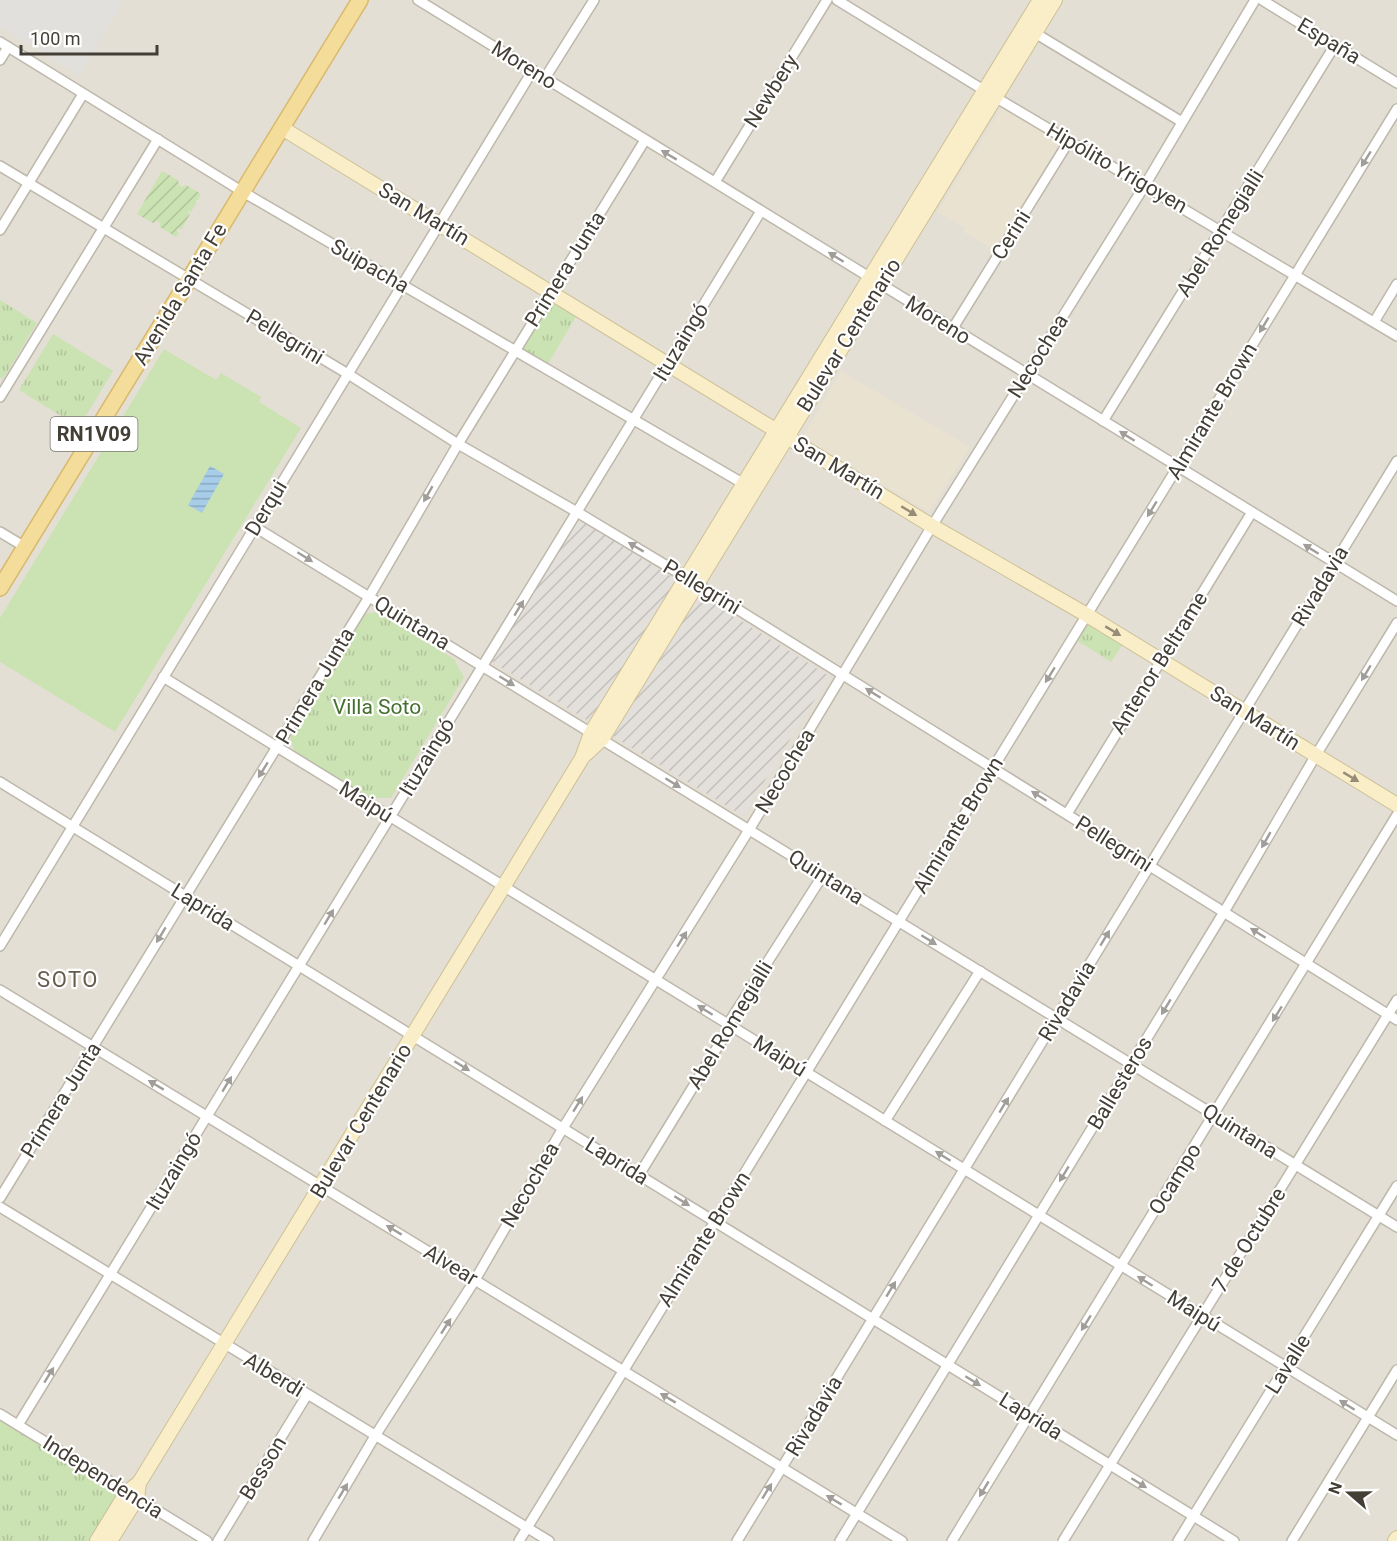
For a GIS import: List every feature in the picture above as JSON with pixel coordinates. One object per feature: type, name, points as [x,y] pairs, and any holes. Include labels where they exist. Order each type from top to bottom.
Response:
[{"type":"main road","name":"Avenida Santa Fe","points":[[0,588],[360,0]]},
{"type":"main road","name":"Bulevar Centenario","points":[[97,1541],[139,1484],[782,434],[990,94],[1040,0]]},
{"type":"main road","name":"Bulevar Centenario","points":[[990,94],[1035,33],[1055,0]]},
{"type":"main road","name":"San Martín","points":[[282,128],[932,526],[1087,615],[1397,805]]},
{"type":"main road","name":"Bulevar Centenario","points":[[692,581],[744,484],[782,434]]},
{"type":"main road","name":"Bulevar Centenario","points":[[110,1541],[132,1495]]},
{"type":"street","name":"Moreno","points":[[418,0],[1397,601]]},
{"type":"street","points":[[545,78],[594,0]]},
{"type":"street","name":"Newbery","points":[[714,182],[827,0]]},
{"type":"street","name":"Hipólito Yrigoyen","points":[[837,0],[990,94],[1397,336]]},
{"type":"street","name":"Necochea","points":[[313,1541],[375,1436],[475,1280],[563,1128],[749,830],[932,526],[1145,185],[1255,0]]},
{"type":"street","name":"España","points":[[1262,0],[1397,83]]},
{"type":"street","points":[[1035,33],[1182,122]]},
{"type":"street","points":[[0,60],[4,44]]},
{"type":"street","name":"Suipacha","points":[[4,44],[243,192],[744,484]]},
{"type":"street","name":"Abel Romegialli","points":[[1103,421],[1335,45]]},
{"type":"street","name":"Derqui","points":[[0,946],[532,70]]},
{"type":"street","points":[[0,230],[83,94]]},
{"type":"street","name":"Almirante Brown","points":[[519,1541],[1397,109]]},
{"type":"street","points":[[0,397],[158,139]]},
{"type":"street","name":"Primera Junta","points":[[0,1198],[369,597],[514,351],[645,140]]},
{"type":"street","name":"Cerini","points":[[953,328],[1069,141]]},
{"type":"street","name":"Pellegrini","points":[[0,166],[348,374],[458,444],[692,581],[1393,1017]]},
{"type":"street","name":"Ituzaingó","points":[[18,1425],[761,211]]},
{"type":"street","points":[[1374,322],[1397,284]]},
{"type":"street","name":"Rivadavia","points":[[737,1541],[1397,461]]},
{"type":"street","name":"Antenor Beltrame","points":[[1067,814],[1252,512]]},
{"type":"street","name":"Quintana","points":[[255,526],[1397,1227]]},
{"type":"street","points":[[0,532],[25,547]]},
{"type":"street","name":"Ballesteros","points":[[840,1541],[1224,912],[1397,623]]},
{"type":"street","name":"Maipú","points":[[163,677],[1397,1435]]},
{"type":"street","name":"Laprida","points":[[0,782],[1234,1541]]},
{"type":"street","name":"Ocampo","points":[[952,1541],[1397,815]]},
{"type":"street","name":"Abel Romegialli","points":[[639,1175],[726,1033],[728,1024],[823,875]]},
{"type":"street","points":[[885,1121],[980,971]]},
{"type":"street","name":"Alvear","points":[[0,990],[902,1541]]},
{"type":"street","name":"7 de Octubre","points":[[1063,1541],[1296,1165],[1393,1017],[1397,1000]]},
{"type":"street","name":"Lavalle","points":[[1178,1541],[1397,1186]]},
{"type":"street","name":"Alberdi","points":[[0,1207],[549,1541]]},
{"type":"street","points":[[1292,1541],[1397,1370]]},
{"type":"street","name":"Besson","points":[[218,1541],[307,1395]]},
{"type":"street","name":"Independencia","points":[[0,1414],[207,1541]]},
{"type":"shaded area","points":[[0,0],[1397,0],[1397,1541],[0,1541]]},
{"type":"shaded area","points":[[0,0],[124,0],[79,75],[0,27]]},
{"type":"shaded area","points":[[1002,108],[1062,140],[996,250],[963,232],[965,228],[937,212]]},
{"type":"shaded area","points":[[841,371],[970,447],[929,512],[802,438]]},
{"type":"shaded area","points":[[579,519],[829,676],[743,816],[491,661]]},
{"type":"green space","points":[[162,171],[178,180],[182,187],[186,185],[201,194],[198,200],[195,200],[197,202],[191,212],[189,210],[190,214],[181,230],[178,228],[179,233],[176,237],[160,227],[157,221],[153,223],[137,214]]},
{"type":"green space","points":[[551,292],[580,310],[545,369],[515,352]]},
{"type":"green space","points":[[0,300],[37,323],[3,379],[0,377]]},
{"type":"green space","points":[[53,334],[113,371],[79,427],[19,390]]},
{"type":"green space","points":[[164,349],[216,380],[221,373],[261,397],[259,402],[301,428],[115,732],[0,662],[0,618]]},
{"type":"green space","name":"Villa Soto","points":[[376,612],[454,659],[464,677],[391,798],[370,798],[295,753],[290,737],[364,614]]},
{"type":"green space","points":[[1087,615],[1126,639],[1111,662],[1073,638]]},
{"type":"green space","points":[[0,1414],[127,1492],[97,1541],[0,1541]]},
{"type":"water","points":[[210,466],[224,474],[202,513],[188,505]]},
{"type":"district","name":"SOTO","points":[[68,979]]}]
